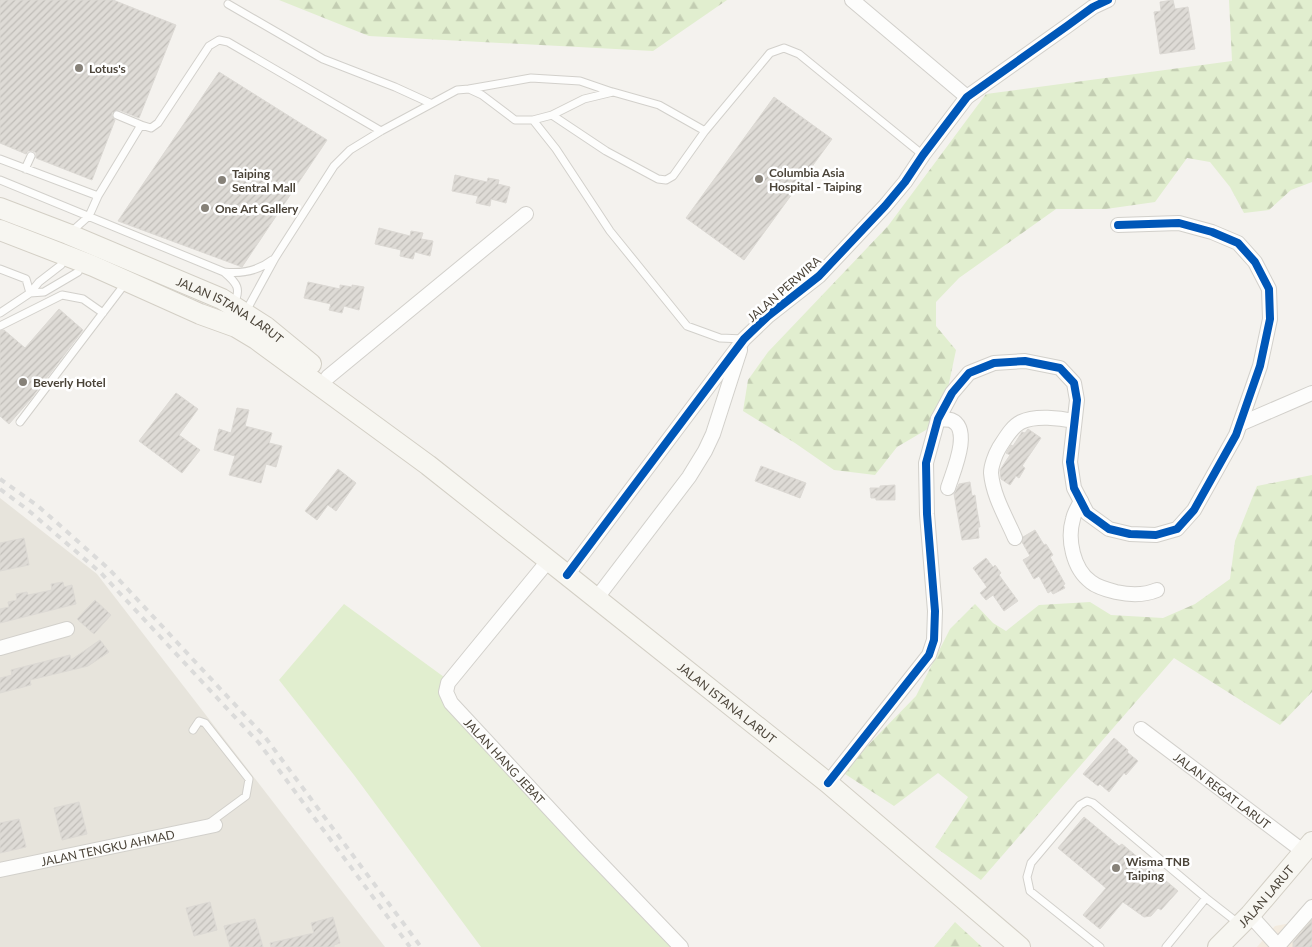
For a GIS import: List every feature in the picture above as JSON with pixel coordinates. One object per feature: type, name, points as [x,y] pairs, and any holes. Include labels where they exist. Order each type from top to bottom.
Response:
[{"type":"main road","name":"JALAN ISTANA LARUT","points":[[0,208],[68,234],[222,299],[234,317],[256,339],[428,466],[567,575],[828,783],[1020,947]]},
{"type":"main road","name":"JALAN ISTANA LARUT","points":[[0,230],[121,289],[173,310],[234,317],[266,327],[328,377],[428,466]]},
{"type":"main road","name":"JALAN ISTANA LARUT","points":[[0,240],[200,314]]},
{"type":"main road","name":"JALAN LARUT","points":[[1218,947],[1245,920],[1308,847]]},
{"type":"street","points":[[852,0],[967,97]]},
{"type":"street","name":"JALAN PERWIRA","points":[[567,575],[744,339],[768,316],[818,276],[890,200],[967,97],[1093,7],[1108,0]]},
{"type":"street","points":[[328,377],[526,214]]},
{"type":"street","points":[[828,783],[929,655],[934,640],[935,611],[927,514],[926,463],[938,419],[952,393],[970,373],[994,363],[1025,361],[1060,368],[1074,383],[1077,400],[1070,462],[1074,488],[1087,513],[1109,528],[1130,534],[1156,535],[1177,528],[1194,510],[1236,435],[1260,366],[1270,319],[1269,289],[1256,262],[1238,243],[1212,232],[1179,223],[1118,225]]},
{"type":"street","name":"JALAN PERWIRA","points":[[596,599],[689,477],[705,451],[713,434],[744,339]]},
{"type":"street","points":[[1240,424],[1312,393]]},
{"type":"street","points":[[1015,538],[994,491],[991,471],[997,453],[1007,434],[1022,422],[1042,418],[1061,418],[1074,421]]},
{"type":"street","points":[[938,419],[951,420],[958,427],[961,438],[959,455],[948,488]]},
{"type":"street","points":[[1081,501],[1073,518],[1071,531],[1073,552],[1078,567],[1091,583],[1130,595],[1157,590]]},
{"type":"street","name":"JALAN HANG JEBAT","points":[[548,561],[448,683],[446,692],[451,703],[681,947]]},
{"type":"street","points":[[0,648],[67,629]]},
{"type":"street","name":"JALAN REGAT LARUT","points":[[1141,729],[1308,847]]},
{"type":"street","name":"JALAN TENGKU AHMAD","points":[[0,870],[210,827]]},
{"type":"street","points":[[1245,920],[1278,947],[1312,907]]},
{"type":"lane","points":[[228,4],[323,59],[430,103]]},
{"type":"lane","points":[[117,115],[151,128],[158,123],[209,46],[219,40],[228,42],[381,131]]},
{"type":"lane","points":[[552,115],[606,151],[658,179],[666,180],[673,176],[706,131],[770,53],[784,48],[799,54],[923,155]]},
{"type":"lane","points":[[234,317],[275,258],[334,166],[350,150],[430,103],[457,90],[531,78],[580,81],[659,105],[706,131]]},
{"type":"lane","points":[[468,89],[482,95],[515,120],[533,120],[552,115],[584,99],[613,92]]},
{"type":"lane","points":[[533,120],[556,149],[610,231],[687,326],[720,338],[744,339]]},
{"type":"lane","points":[[68,234],[88,216],[141,125]]},
{"type":"lane","points":[[25,169],[31,156]]},
{"type":"lane","points":[[0,159],[98,196]]},
{"type":"lane","points":[[0,180],[224,272],[247,272],[266,265],[275,258]]},
{"type":"lane","points":[[30,294],[44,292],[77,268]]},
{"type":"lane","points":[[0,313],[30,294],[39,282],[77,268]]},
{"type":"lane","points":[[0,269],[26,280],[30,294]]},
{"type":"lane","points":[[224,272],[236,284],[238,293],[234,317]]},
{"type":"lane","points":[[20,422],[121,289]]},
{"type":"lane","points":[[0,326],[62,295],[83,299],[103,313]]},
{"type":"lane","points":[[193,730],[199,721],[205,723],[249,779],[246,796],[210,827]]},
{"type":"lane","points":[[1100,947],[1030,891],[1027,877],[1031,863],[1080,805],[1087,801],[1093,803],[1206,898],[1245,920]]},
{"type":"lane","points":[[1166,947],[1206,898]]},
{"type":"shaded area","points":[[0,498],[97,574],[385,947],[0,947]]},
{"type":"shaded area","points":[[1312,898],[1312,947],[1257,947],[1275,926],[1291,923]]},
{"type":"green space","points":[[279,0],[727,0],[653,51],[369,36]]},
{"type":"green space","points":[[1229,0],[1312,0],[1312,182],[1291,190],[1269,210],[1244,213],[1230,187],[1210,162],[1187,158],[1155,202],[1106,209],[1056,209],[959,278],[936,302],[936,326],[956,350],[948,388],[931,427],[897,447],[875,475],[834,470],[743,411],[748,380],[768,352],[888,226],[986,94],[1232,61]]},
{"type":"green space","points":[[1312,475],[1312,692],[1280,725],[1174,658],[981,880],[935,847],[968,797],[938,773],[894,806],[842,772],[916,696],[950,629],[975,604],[993,623],[1006,631],[1039,605],[1090,602],[1111,615],[1163,618],[1195,604],[1230,579],[1235,541],[1257,486]]},
{"type":"green space","points":[[344,604],[444,677],[440,685],[444,701],[678,947],[481,947],[354,775],[279,680]]},
{"type":"green space","points":[[955,922],[982,947],[934,947]]},
{"type":"building","name":"Lotus's","points":[[0,0],[113,0],[176,25],[139,118],[119,110],[112,113],[115,120],[92,180],[36,158],[36,153],[33,151],[28,151],[26,154],[0,143]]},
{"type":"building","points":[[1173,0],[1175,9],[1188,7],[1195,49],[1160,54],[1154,12],[1161,11],[1160,2]]},
{"type":"building","name":"Taiping Sentral Mall","points":[[219,72],[327,140],[242,267],[118,221]]},
{"type":"building","name":"Columbia Asia Hospital - Taiping","points":[[774,97],[832,139],[744,260],[686,218]]},
{"type":"building","points":[[455,175],[487,182],[488,178],[499,180],[498,184],[510,187],[506,203],[491,199],[490,206],[476,203],[478,196],[452,191]]},
{"type":"building","points":[[379,228],[410,236],[411,231],[423,233],[421,239],[433,241],[430,256],[415,252],[413,259],[400,256],[401,250],[375,244]]},
{"type":"building","points":[[308,282],[340,289],[340,285],[364,287],[359,310],[344,306],[342,313],[329,310],[331,304],[304,298]]},
{"type":"building","name":"Beverly Hotel","points":[[59,309],[83,330],[30,400],[9,424],[0,416],[0,331],[4,330],[25,348]]},
{"type":"building","points":[[176,393],[198,409],[179,435],[200,450],[182,473],[139,441]]},
{"type":"building","points":[[237,408],[249,410],[245,426],[272,433],[269,443],[282,446],[276,467],[266,464],[261,483],[229,475],[235,456],[214,450],[219,429],[231,433]]},
{"type":"building","points":[[1028,429],[1041,438],[1022,466],[1025,468],[1019,478],[1016,476],[1010,485],[1001,479],[1000,470],[1010,455],[1006,453],[1011,445],[1013,446],[1022,432],[1025,433]]},
{"type":"building","points":[[761,466],[806,483],[800,498],[755,481]]},
{"type":"building","points":[[338,469],[356,483],[336,511],[328,505],[317,520],[305,511]]},
{"type":"building","points":[[970,482],[972,496],[975,495],[980,527],[978,527],[979,538],[962,540],[954,494],[959,484]]},
{"type":"building","points":[[895,485],[895,500],[876,500],[876,498],[871,498],[870,488]]},
{"type":"building","points":[[1035,530],[1053,555],[1050,557],[1065,584],[1063,585],[1065,588],[1053,594],[1051,591],[1048,593],[1039,576],[1034,579],[1023,560],[1030,556],[1022,542],[1023,537]]},
{"type":"building","points":[[24,538],[29,565],[0,571],[0,543]]},
{"type":"building","points":[[986,558],[1001,573],[999,575],[1018,601],[1004,611],[993,595],[986,600],[980,593],[987,587],[973,568]]},
{"type":"building","points":[[63,582],[64,587],[72,585],[76,604],[0,623],[0,609],[9,607],[8,602],[17,600],[16,594],[27,592],[28,595],[52,590],[51,584]]},
{"type":"building","points":[[95,600],[111,615],[94,634],[77,619]]},
{"type":"building","points":[[100,640],[109,652],[88,666],[30,680],[31,685],[0,693],[0,678],[12,675],[11,670],[70,655],[71,660]]},
{"type":"building","points":[[1114,738],[1138,761],[1126,775],[1124,773],[1109,792],[1083,774]]},
{"type":"building","points":[[79,802],[87,834],[62,840],[54,808]]},
{"type":"building","name":"Wisma TNB Taiping","points":[[1084,817],[1119,846],[1122,844],[1178,891],[1161,910],[1158,908],[1151,916],[1144,917],[1123,902],[1100,929],[1083,915],[1106,888],[1058,848]]},
{"type":"building","points":[[19,819],[26,847],[0,853],[0,823]]},
{"type":"building","points":[[210,902],[217,930],[194,936],[186,908]]},
{"type":"building","points":[[333,917],[340,943],[334,945],[334,947],[271,947],[270,943],[314,933],[311,923]]},
{"type":"building","points":[[255,919],[263,947],[230,947],[224,926]]},
{"type":"building","points":[[1312,920],[1312,947],[1293,947],[1293,942]]},
{"type":"railway","points":[[0,479],[38,506],[109,569],[265,737],[421,947]]},
{"type":"railway","points":[[0,489],[28,510],[101,573],[259,743],[410,947]]},
{"type":"cycle path","points":[[567,575],[744,339],[768,316],[819,276],[885,206],[905,182],[967,97],[1093,7],[1108,0]]},
{"type":"cycle path","points":[[828,783],[929,655],[934,640],[935,611],[927,514],[926,463],[938,419],[952,393],[969,373],[994,363],[1025,361],[1060,368],[1074,383],[1077,400],[1070,462],[1074,488],[1087,513],[1109,529],[1130,534],[1156,535],[1177,529],[1194,510],[1236,435],[1260,366],[1270,319],[1269,289],[1255,262],[1238,243],[1212,232],[1179,223],[1118,225]]},
{"type":"place","name":"Lotus's","points":[[79,68]]},
{"type":"place","name":"Columbia Asia Hospital - Taiping","points":[[759,179]]},
{"type":"place","name":"Taiping Sentral Mall","points":[[222,180]]},
{"type":"place","name":"One Art Gallery","points":[[205,208]]},
{"type":"place","name":"Beverly Hotel","points":[[23,382]]},
{"type":"place","name":"Wisma TNB Taiping","points":[[1116,868]]}]
